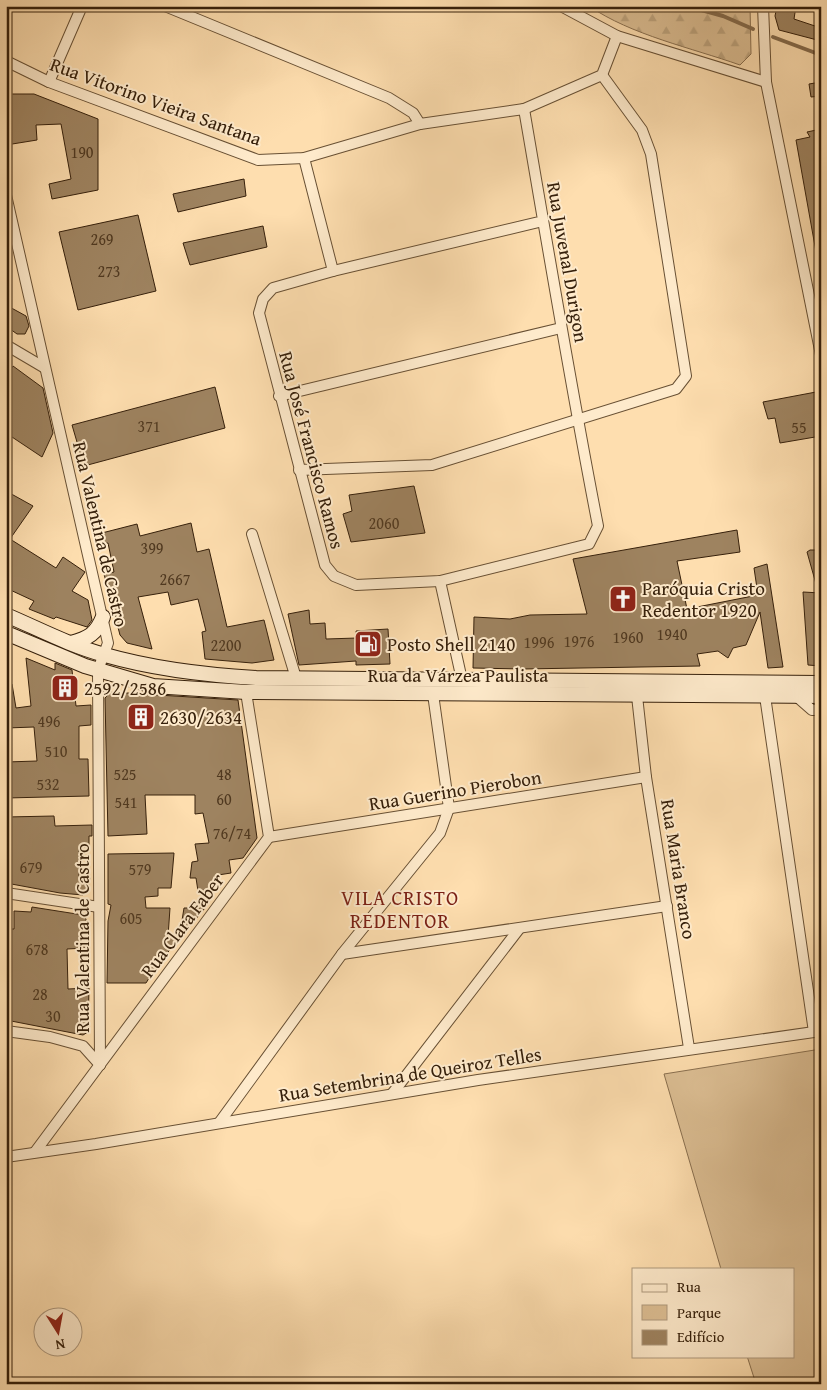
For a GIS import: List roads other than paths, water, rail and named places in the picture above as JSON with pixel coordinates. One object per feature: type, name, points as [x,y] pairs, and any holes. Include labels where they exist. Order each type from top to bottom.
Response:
[{"type":"main road","name":"Rua da Várzea Paulista","points":[[6,615],[104,655],[156,668],[218,676],[462,680],[821,682]]},
{"type":"main road","points":[[72,643],[92,635],[97,630],[103,617]]},
{"type":"main road","name":"Rua da Várzea Paulista","points":[[6,633],[98,670],[153,686],[246,692],[821,696]]},
{"type":"street","points":[[49,82],[82,6]]},
{"type":"street","points":[[164,6],[389,98],[413,114],[420,124]]},
{"type":"street","points":[[561,6],[617,36],[766,82]]},
{"type":"street","points":[[763,6],[766,82],[821,355]]},
{"type":"street","points":[[299,470],[432,465],[578,422],[676,389],[686,376],[651,154],[642,130],[602,75],[617,36]]},
{"type":"street","name":"Rua Vitorino Vieira Santana","points":[[6,62],[49,82],[258,160],[304,158],[420,124],[524,109],[602,75]]},
{"type":"street","name":"Rua Juvenal Durigon","points":[[440,581],[589,544],[598,526],[561,328],[524,109]]},
{"type":"street","points":[[304,158],[332,271]]},
{"type":"street","name":"Rua Valentina de Castro","points":[[6,195],[108,643],[98,670],[100,1065]]},
{"type":"street","name":"Rua José Francisco Ramos","points":[[440,581],[356,585],[334,576],[325,565],[279,396],[259,313],[262,298],[273,288],[332,271],[543,221]]},
{"type":"street","points":[[279,396],[561,328]]},
{"type":"street","points":[[6,345],[45,368]]},
{"type":"street","points":[[252,534],[296,678]]},
{"type":"street","points":[[440,581],[462,680]]},
{"type":"street","points":[[246,692],[269,838]]},
{"type":"street","points":[[219,1123],[342,954],[440,833],[449,808],[433,694]]},
{"type":"street","name":"Rua Maria Branco","points":[[637,696],[646,778],[689,1048]]},
{"type":"street","points":[[765,696],[817,1032]]},
{"type":"street","points":[[796,696],[812,710],[821,710]]},
{"type":"street","name":"Rua Guerino Pierobon","points":[[269,838],[646,778]]},
{"type":"street","name":"Rua Clara Faber","points":[[35,1152],[269,838]]},
{"type":"street","points":[[6,894],[99,907]]},
{"type":"street","points":[[342,954],[667,906]]},
{"type":"street","points":[[392,1094],[518,929]]},
{"type":"street","points":[[6,1032],[50,1037],[83,1046],[100,1065]]},
{"type":"street","name":"Rua Setembrina de Queiroz Telles","points":[[6,1157],[689,1048],[817,1032]]},
{"type":"waterway","points":[[687,6],[723,16],[753,29]]},
{"type":"waterway","points":[[773,37],[821,55]]},
{"type":"place","name":"Paróquia Cristo Redentor 1920","points":[[623,599]]},
{"type":"place","name":"Posto Shell 2140","points":[[368,644]]},
{"type":"place","name":"2592/2586","points":[[65,688]]},
{"type":"place","name":"2630/2634","points":[[141,717]]},
{"type":"district","name":"VILA CRISTO REDENTOR","points":[[400,910]]}]
